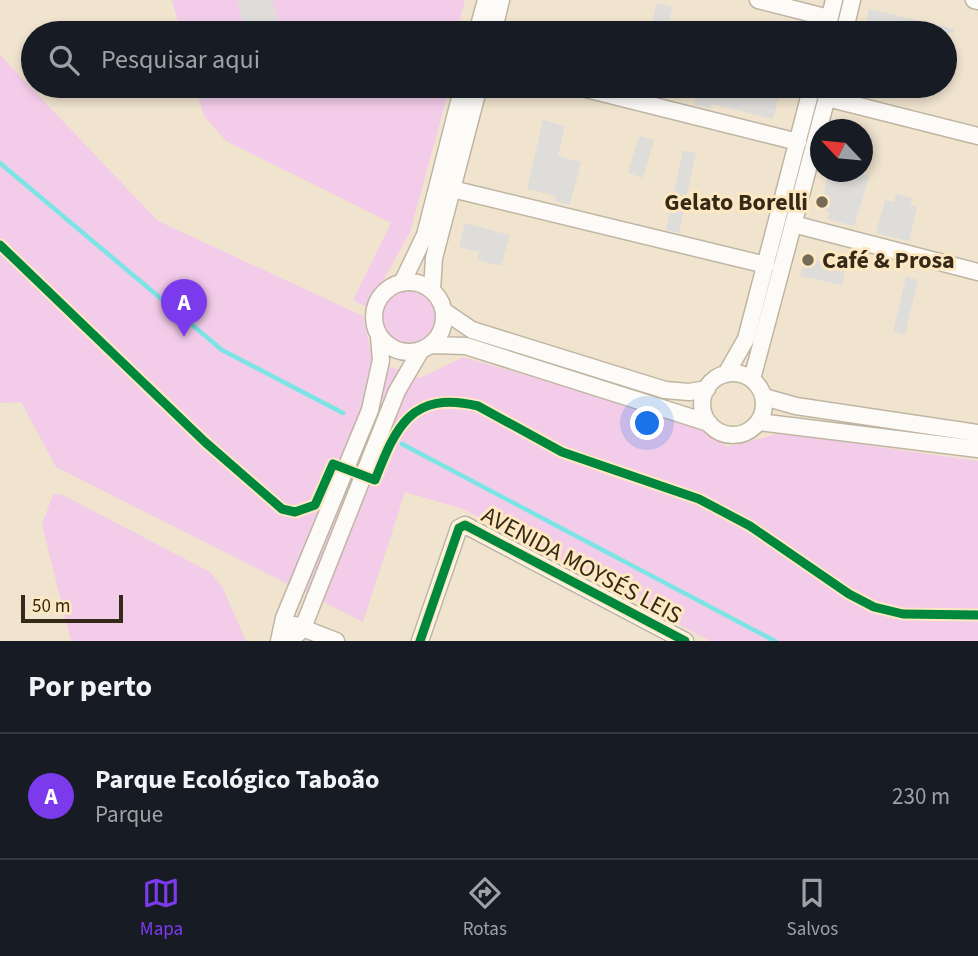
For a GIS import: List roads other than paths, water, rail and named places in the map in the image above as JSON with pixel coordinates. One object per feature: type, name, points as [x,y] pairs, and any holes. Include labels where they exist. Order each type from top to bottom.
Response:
[{"type":"street","points":[[480,21],[485,0]]},
{"type":"street","points":[[496,21],[501,0]]},
{"type":"street","points":[[758,0],[814,21]]},
{"type":"street","points":[[828,21],[834,0]]},
{"type":"street","points":[[847,21],[852,0]]},
{"type":"street","points":[[402,283],[425,234],[460,98]]},
{"type":"street","points":[[476,98],[434,258],[432,290],[444,311],[472,330],[666,390],[706,388],[726,374],[746,339],[809,98]]},
{"type":"street","points":[[623,98],[798,142]]},
{"type":"street","points":[[752,379],[826,98]]},
{"type":"street","points":[[848,98],[978,136]]},
{"type":"street","points":[[452,189],[766,265]]},
{"type":"street","points":[[793,224],[978,272]]},
{"type":"street","points":[[279,641],[284,618],[370,410],[381,360],[379,336],[374,322],[376,307],[383,293],[402,283],[415,282],[432,290]]},
{"type":"street","points":[[289,641],[302,630],[397,390],[426,347],[442,330],[444,311]]},
{"type":"street","points":[[379,336],[398,350],[466,346],[709,423],[724,434],[734,436],[752,429],[759,422],[764,397],[752,379],[740,374],[726,374]]},
{"type":"street","points":[[706,388],[703,410],[709,423]]},
{"type":"street","points":[[764,397],[796,406],[978,433]]},
{"type":"street","points":[[759,422],[978,449]]},
{"type":"street","name":"AVENIDA MOYSÉS LEIS","points":[[420,641],[461,526],[468,525],[685,641]]},
{"type":"street","points":[[284,618],[302,630],[337,641]]},
{"type":"waterway","points":[[0,163],[222,350],[343,413]]},
{"type":"waterway","points":[[402,444],[775,641]]},
{"type":"place","name":"Gelato Borelli","points":[[822,202]]},
{"type":"place","name":"Café & Prosa","points":[[808,260]]},
{"type":"place","name":"Parque Ecológico Taboão","points":[[184,337]]}]
